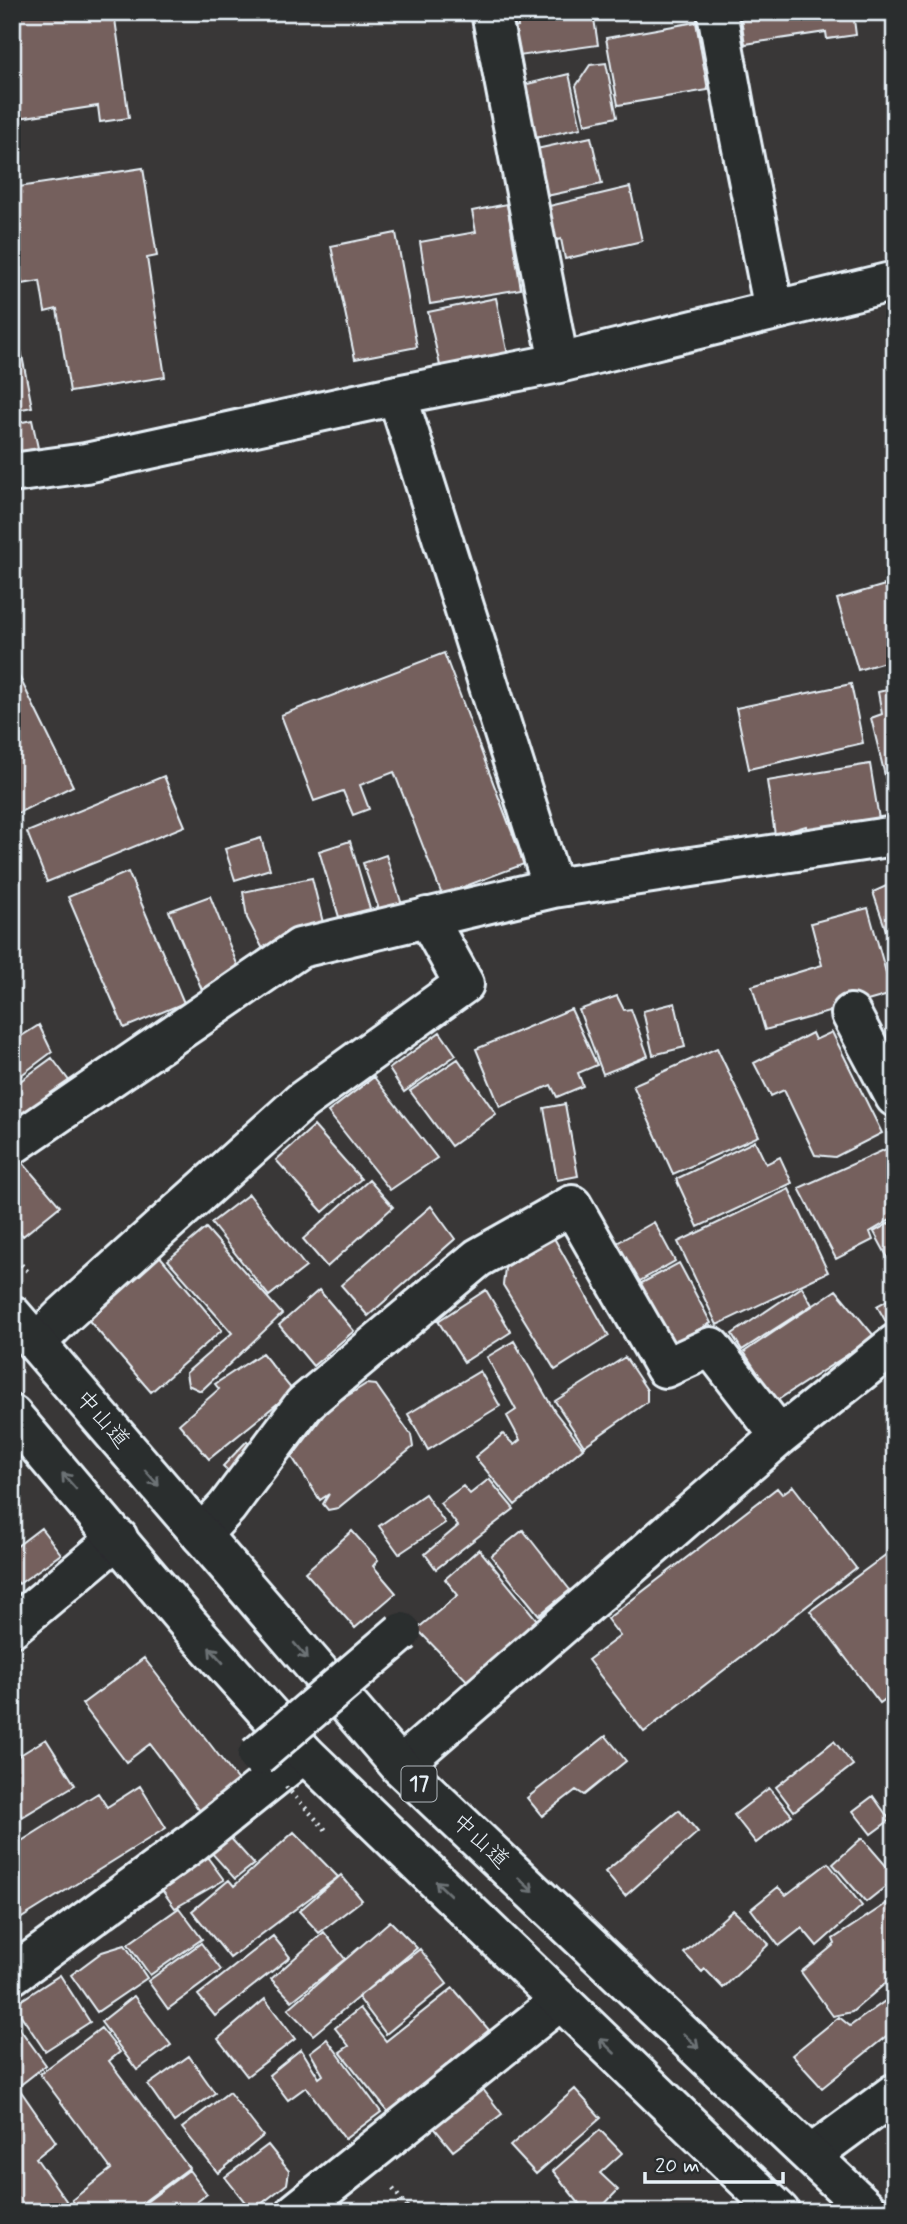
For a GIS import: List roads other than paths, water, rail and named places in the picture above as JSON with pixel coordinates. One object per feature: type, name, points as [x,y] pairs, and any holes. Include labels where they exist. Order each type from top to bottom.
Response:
[{"type":"main road","points":[[491,12],[559,363]]},
{"type":"main road","points":[[717,12],[738,133],[774,310]]},
{"type":"main road","points":[[12,473],[86,463],[397,395],[559,363],[895,281]]},
{"type":"main road","points":[[397,395],[553,888]]},
{"type":"main road","points":[[12,1145],[300,947],[553,888],[895,836]]},
{"type":"main road","points":[[24,1329],[64,1315],[302,1101],[464,984],[427,917]]},
{"type":"main road","points":[[851,1014],[895,1097]]},
{"type":"main road","points":[[201,1535],[228,1507],[304,1404],[478,1258],[572,1205],[665,1368],[711,1347],[780,1436]]},
{"type":"main road","name":"中山道","points":[[24,1329],[400,1766],[870,2212]]},
{"type":"main road","points":[[400,1766],[780,1436],[895,1345]]},
{"type":"main road","name":"17","points":[[12,1415],[191,1627],[304,1753],[780,2212]]},
{"type":"main road","points":[[12,1627],[118,1538]]},
{"type":"main road","points":[[257,1756],[402,1632]]},
{"type":"main road","points":[[12,1975],[191,1844],[304,1753]]},
{"type":"main road","points":[[296,2212],[561,2001]]},
{"type":"main road","points":[[811,2155],[895,2093]]}]
